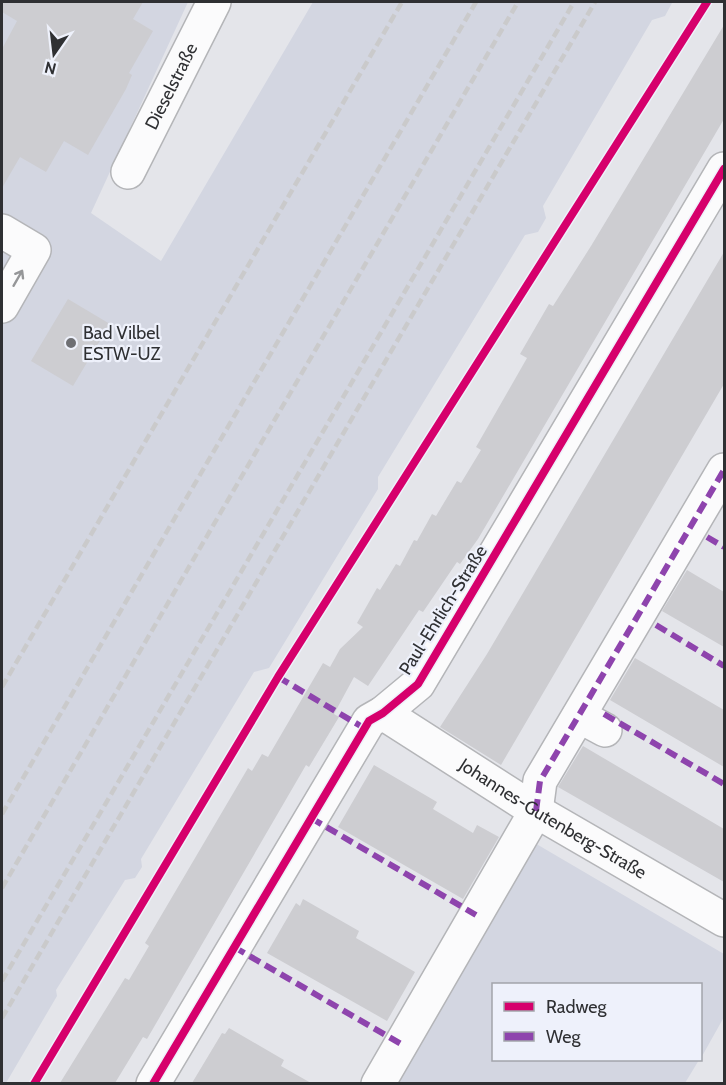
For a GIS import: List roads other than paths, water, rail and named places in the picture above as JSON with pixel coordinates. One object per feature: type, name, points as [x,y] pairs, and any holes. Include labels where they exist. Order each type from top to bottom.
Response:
[{"type":"street","name":"Dieselstraße","points":[[128,172],[214,2]]},
{"type":"street","name":"Paul-Ehrlich-Straße","points":[[153,1083],[369,721],[383,713],[418,684],[724,169]]},
{"type":"street","points":[[2,231],[34,250],[2,306]]},
{"type":"street","points":[[378,1083],[536,811],[540,781],[592,723],[697,545],[724,470]]},
{"type":"street","name":"Johannes-Gutenberg-Straße","points":[[383,713],[536,811],[724,920]]},
{"type":"railway","points":[[2,687],[402,2]]},
{"type":"railway","points":[[2,814],[476,2]]},
{"type":"railway","points":[[2,888],[518,2]]},
{"type":"railway","points":[[2,981],[574,2]]},
{"type":"railway","points":[[2,1018],[595,2]]},
{"type":"place","name":"Bad Vilbel ESTW-UZ","points":[[71,343]]}]
